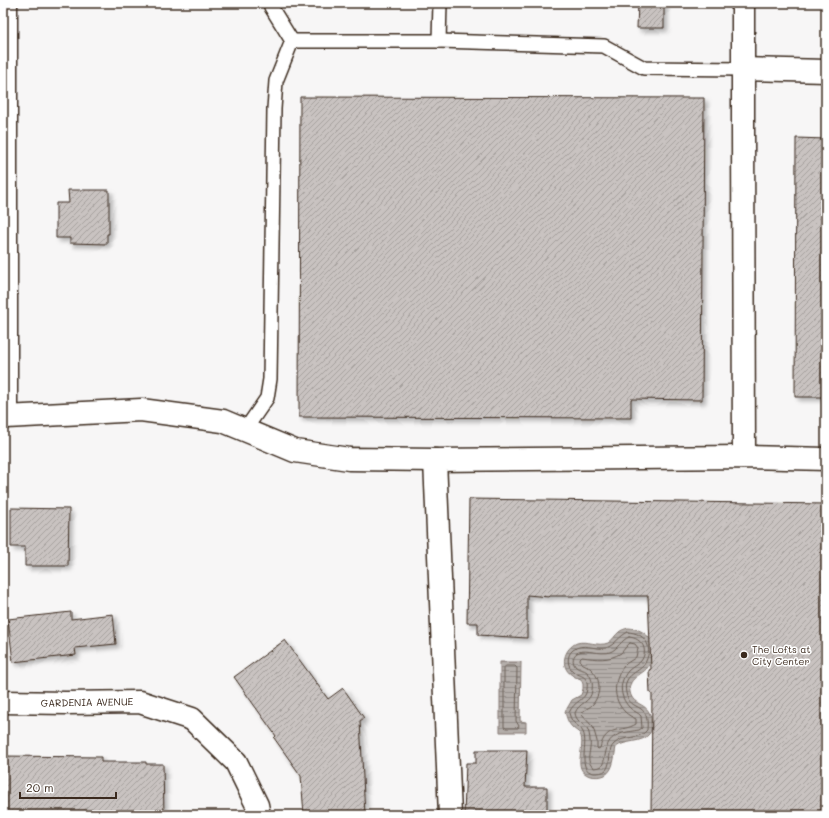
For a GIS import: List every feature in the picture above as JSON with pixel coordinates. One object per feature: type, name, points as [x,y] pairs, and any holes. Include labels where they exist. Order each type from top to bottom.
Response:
[{"type":"street","points":[[6,3],[4,419],[141,410],[223,421],[295,451],[349,459],[434,460],[744,457],[826,459]]},
{"type":"street","points":[[743,3],[744,457]]},
{"type":"street","points":[[742,69],[826,71]]},
{"type":"street","points":[[434,460],[450,815]]},
{"type":"street","name":"GARDENIA AVENUE","points":[[3,702],[140,702],[192,719],[236,762],[257,804],[259,815]]},
{"type":"lane","points":[[271,3],[270,7],[292,41]]},
{"type":"lane","points":[[439,41],[440,3]]},
{"type":"lane","points":[[292,41],[439,41],[604,46],[644,68],[742,69]]},
{"type":"lane","points":[[245,430],[267,398],[270,379],[274,109],[276,81],[292,41]]},
{"type":"water","points":[[628,628],[641,631],[650,639],[652,644],[652,657],[648,668],[631,682],[630,687],[632,697],[645,707],[650,715],[651,731],[643,739],[624,743],[616,747],[612,767],[608,773],[598,777],[590,776],[584,773],[581,768],[580,757],[582,739],[579,732],[570,724],[565,712],[572,700],[581,695],[583,689],[581,679],[568,672],[565,667],[564,663],[566,653],[573,645],[581,642],[600,644],[608,643],[620,631]]},
{"type":"water","points":[[500,662],[521,662],[520,721],[526,722],[526,732],[500,732]]},
{"type":"building","points":[[638,3],[664,3],[664,28],[637,28]]},
{"type":"building","points":[[300,97],[704,98],[702,400],[631,399],[631,418],[299,417]]},
{"type":"building","points":[[796,138],[826,139],[826,397],[795,397]]},
{"type":"building","points":[[68,190],[109,190],[109,234],[107,234],[107,244],[70,243],[70,238],[56,238],[56,203],[69,203]]},
{"type":"building","name":"The Lofts at City Center","points":[[469,499],[826,504],[826,815],[651,815],[652,694],[650,693],[649,670],[651,669],[648,596],[549,597],[527,595],[527,638],[478,635],[478,623],[467,623]]},
{"type":"building","points":[[11,508],[69,509],[68,566],[25,566],[25,547],[11,547]]},
{"type":"building","points":[[71,612],[71,619],[113,614],[116,644],[75,648],[76,655],[13,662],[8,619]]},
{"type":"building","points":[[285,640],[328,699],[343,688],[364,718],[360,721],[365,815],[304,815],[301,776],[274,738],[276,736],[234,677]]},
{"type":"building","points":[[476,750],[527,750],[525,787],[547,787],[547,815],[464,815],[466,763],[476,763]]},
{"type":"building","points":[[3,756],[101,757],[101,762],[146,762],[146,764],[163,764],[164,815],[3,815]]},
{"type":"place","name":"The Lofts at City Center","points":[[744,655]]}]
